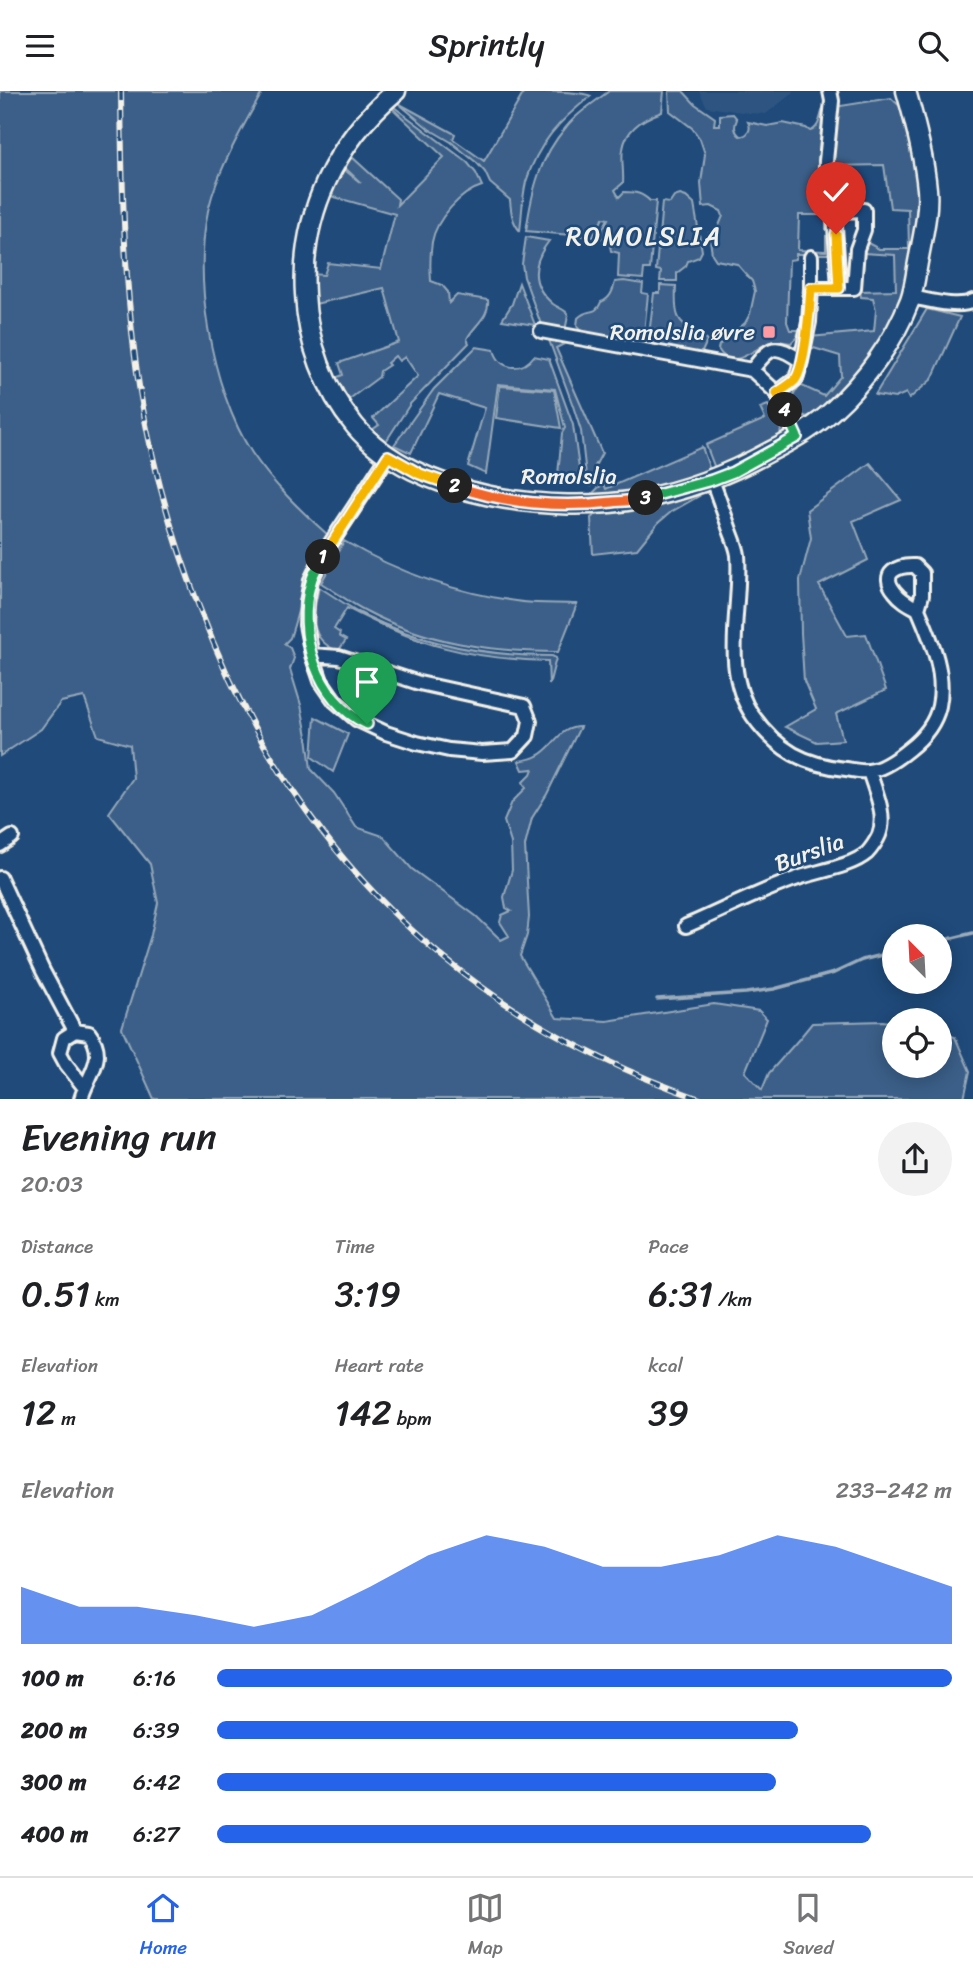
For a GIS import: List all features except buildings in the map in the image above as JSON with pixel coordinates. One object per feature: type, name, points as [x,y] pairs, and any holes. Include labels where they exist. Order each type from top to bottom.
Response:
[{"type":"street","name":"Romolslia","points":[[385,95],[344,148],[331,170],[313,215],[303,274],[310,336],[335,398],[356,428],[388,456],[420,474],[472,492],[531,504],[586,505],[641,499],[733,472],[797,437],[832,412],[866,375],[896,331],[911,297],[925,228],[927,190],[906,91]]},
{"type":"street","points":[[831,96],[826,196],[834,211],[839,288]]},
{"type":"street","points":[[811,288],[854,288],[857,249],[864,230],[864,210],[834,211]]},
{"type":"street","points":[[777,393],[796,379],[801,361],[808,322],[811,257]]},
{"type":"street","points":[[911,297],[967,305],[973,301]]},
{"type":"street","points":[[541,331],[751,370],[777,393],[797,437]]},
{"type":"street","points":[[751,370],[767,352],[775,348],[783,348],[801,361]]},
{"type":"street","points":[[312,655],[339,657],[419,683],[524,706],[530,721],[527,736],[513,751],[482,753],[417,743],[356,719],[335,701],[321,681],[312,655],[306,625],[311,580],[324,555],[388,456]]},
{"type":"street","points":[[712,480],[738,552],[739,588],[734,652],[736,677],[753,716],[777,744],[796,757],[831,769],[869,771],[894,761],[915,745],[933,724],[939,706],[941,685],[938,664],[918,609]]},
{"type":"street","name":"Burslia","points":[[686,926],[800,877],[841,865],[867,853],[878,837],[882,824],[869,771]]},
{"type":"street","points":[[0,845],[12,837]]},
{"type":"street","points":[[0,878],[43,971],[75,1031]]},
{"type":"street","points":[[75,1031],[89,1033],[98,1051],[91,1077],[82,1093],[60,1053],[64,1038],[75,1031]]},
{"type":"shaded area","points":[[0,91],[263,91],[228,155],[212,196],[205,225],[204,292],[215,363],[238,427],[252,453],[269,475],[328,535],[310,573],[290,638],[284,644],[290,648],[294,658],[290,669],[301,705],[311,769],[334,793],[356,827],[383,836],[412,869],[476,916],[501,940],[509,936],[500,922],[502,915],[511,911],[506,908],[504,897],[512,870],[511,843],[504,821],[512,802],[526,788],[523,782],[533,769],[523,770],[519,761],[537,756],[566,730],[580,727],[532,818],[525,846],[529,917],[520,956],[557,1018],[607,1021],[714,1004],[759,1011],[767,1019],[745,1072],[762,1090],[769,1073],[812,1023],[882,1021],[882,1078],[952,1078],[952,1036],[955,1037],[970,1071],[964,1099],[154,1099],[122,1028],[151,935],[158,903],[150,864],[109,813],[133,778],[130,745],[98,736],[84,697],[61,702],[41,729],[0,756]]},
{"type":"shaded area","points":[[519,91],[568,92],[591,96],[560,123],[537,155],[526,182],[520,231],[511,213],[510,200],[490,183],[477,163],[398,103],[455,134],[453,139],[484,161],[523,94]]},
{"type":"shaded area","points":[[609,91],[664,91],[662,112],[643,121],[628,135],[622,153],[623,183],[615,190],[619,197],[624,192],[632,192],[650,201],[656,201],[650,269],[644,269],[643,279],[618,277],[619,253],[611,251],[609,240],[598,237],[608,219],[603,218],[593,237],[526,231],[538,176],[557,138],[571,121]]},
{"type":"shaded area","points":[[669,91],[683,91],[695,104],[715,118],[714,125],[720,125],[720,115],[733,114],[737,119],[735,126],[740,136],[748,132],[748,122],[767,126],[783,123],[813,130],[823,108],[829,106],[828,206],[832,229],[826,229],[826,215],[799,215],[798,250],[826,251],[826,236],[832,237],[833,254],[796,254],[796,259],[789,260],[787,322],[790,330],[799,330],[791,343],[767,343],[738,359],[724,356],[718,349],[719,345],[745,323],[755,291],[752,281],[737,264],[716,260],[712,254],[709,233],[718,228],[723,216],[721,211],[711,206],[703,207],[701,183],[705,154],[700,139],[692,128],[670,111]]},
{"type":"shaded area","points":[[699,91],[795,91],[766,114],[707,107]]},
{"type":"shaded area","points":[[891,98],[904,110],[916,153],[920,206],[904,297],[876,350],[848,384],[817,412],[807,417],[792,411],[791,407],[794,394],[800,385],[824,396],[841,376],[840,356],[807,346],[810,337],[874,331],[876,310],[873,298],[861,297],[860,291],[896,290],[895,255],[863,253],[866,242],[879,249],[909,249],[908,209],[890,208],[884,165],[830,166],[834,107]]},
{"type":"shaded area","points":[[392,108],[467,162],[476,173],[482,186],[458,200],[434,233],[431,281],[442,285],[448,292],[449,303],[457,295],[488,300],[488,306],[467,339],[469,343],[410,404],[385,443],[372,430],[379,425],[373,418],[418,376],[405,357],[399,361],[395,356],[387,363],[389,365],[380,371],[379,377],[348,400],[335,378],[343,375],[339,363],[399,342],[384,288],[315,304],[312,274],[324,275],[328,263],[381,269],[395,214],[327,195],[342,168],[361,183],[343,166],[352,157],[398,199],[397,205],[444,157]]},
{"type":"shaded area","points":[[680,195],[694,204],[702,251],[699,257],[688,261],[677,273],[677,281],[660,281],[661,271],[656,270],[662,202],[670,203],[674,197]]},
{"type":"shaded area","points":[[526,237],[549,241],[539,257],[537,282],[546,297],[567,313],[565,330],[542,327],[524,277],[522,264]]},
{"type":"shaded area","points":[[615,282],[643,284],[642,293],[648,294],[643,342],[640,344],[581,332],[577,326],[578,318],[594,311],[607,299]]},
{"type":"shaded area","points":[[519,283],[535,325],[502,320],[512,304]]},
{"type":"shaded area","points":[[660,285],[676,286],[676,308],[680,320],[707,341],[699,354],[648,344],[654,293],[660,293]]},
{"type":"shaded area","points":[[927,309],[960,317],[932,379],[909,399],[906,393],[895,398],[875,395]]},
{"type":"shaded area","points":[[550,338],[564,340],[566,343],[556,348],[602,453],[595,466],[599,479],[591,486],[587,484],[581,431]]},
{"type":"shaded area","points":[[476,347],[494,350],[501,362],[511,367],[523,365],[534,356],[549,359],[573,425],[581,483],[557,485],[562,433],[565,428],[555,389],[498,384],[486,474],[468,466],[485,408],[439,394],[411,453],[394,445],[434,389]]},
{"type":"shaded area","points":[[500,386],[554,390],[561,428],[496,418]]},
{"type":"shaded area","points":[[768,405],[781,429],[779,440],[716,471],[706,445],[765,419],[760,408]]},
{"type":"shaded area","points":[[702,447],[711,473],[662,489],[590,496],[604,484],[606,489]]},
{"type":"shaded area","points":[[870,463],[901,500],[853,521],[868,560],[819,585],[847,636],[866,634],[886,690],[836,714],[843,740],[817,742],[785,727],[816,709],[804,681],[801,633],[800,580],[811,538],[807,510]]},
{"type":"shaded area","points":[[699,496],[658,523],[637,549],[593,554],[591,518],[595,515],[659,505]]},
{"type":"shaded area","points":[[344,541],[386,563],[453,588],[523,602],[577,604],[558,652],[509,650],[436,638],[389,622],[360,608],[321,583]]},
{"type":"shaded area","points":[[319,587],[366,616],[433,641],[503,654],[552,656],[556,658],[549,685],[548,661],[493,657],[444,648],[397,632],[347,608],[334,629],[346,640],[338,651],[321,640],[317,633],[314,616]]},
{"type":"shaded area","points":[[315,717],[348,734],[333,772],[312,757]]},
{"type":"waterway","points":[[952,938],[973,933]]},
{"type":"waterway","points":[[657,999],[774,989],[834,973],[862,960],[882,955]]},
{"type":"railway","points":[[121,91],[123,202],[130,312],[139,386],[156,469],[179,551],[198,604],[236,692],[280,772],[332,845],[391,910],[457,969],[531,1020],[612,1063],[700,1099]]},
{"type":"place","name":"Romolslia øvre","points":[[769,332]]},
{"type":"district","name":"ROMOLSLIA","points":[[644,236]]},
{"type":"route","points":[[367,724],[356,719],[335,701],[321,681],[309,642],[306,625],[307,602],[311,580],[324,555],[388,456],[420,474],[472,492],[531,504],[586,505],[641,499],[733,472],[797,437],[777,393],[796,379],[800,367],[811,288],[839,288],[836,234]]}]
